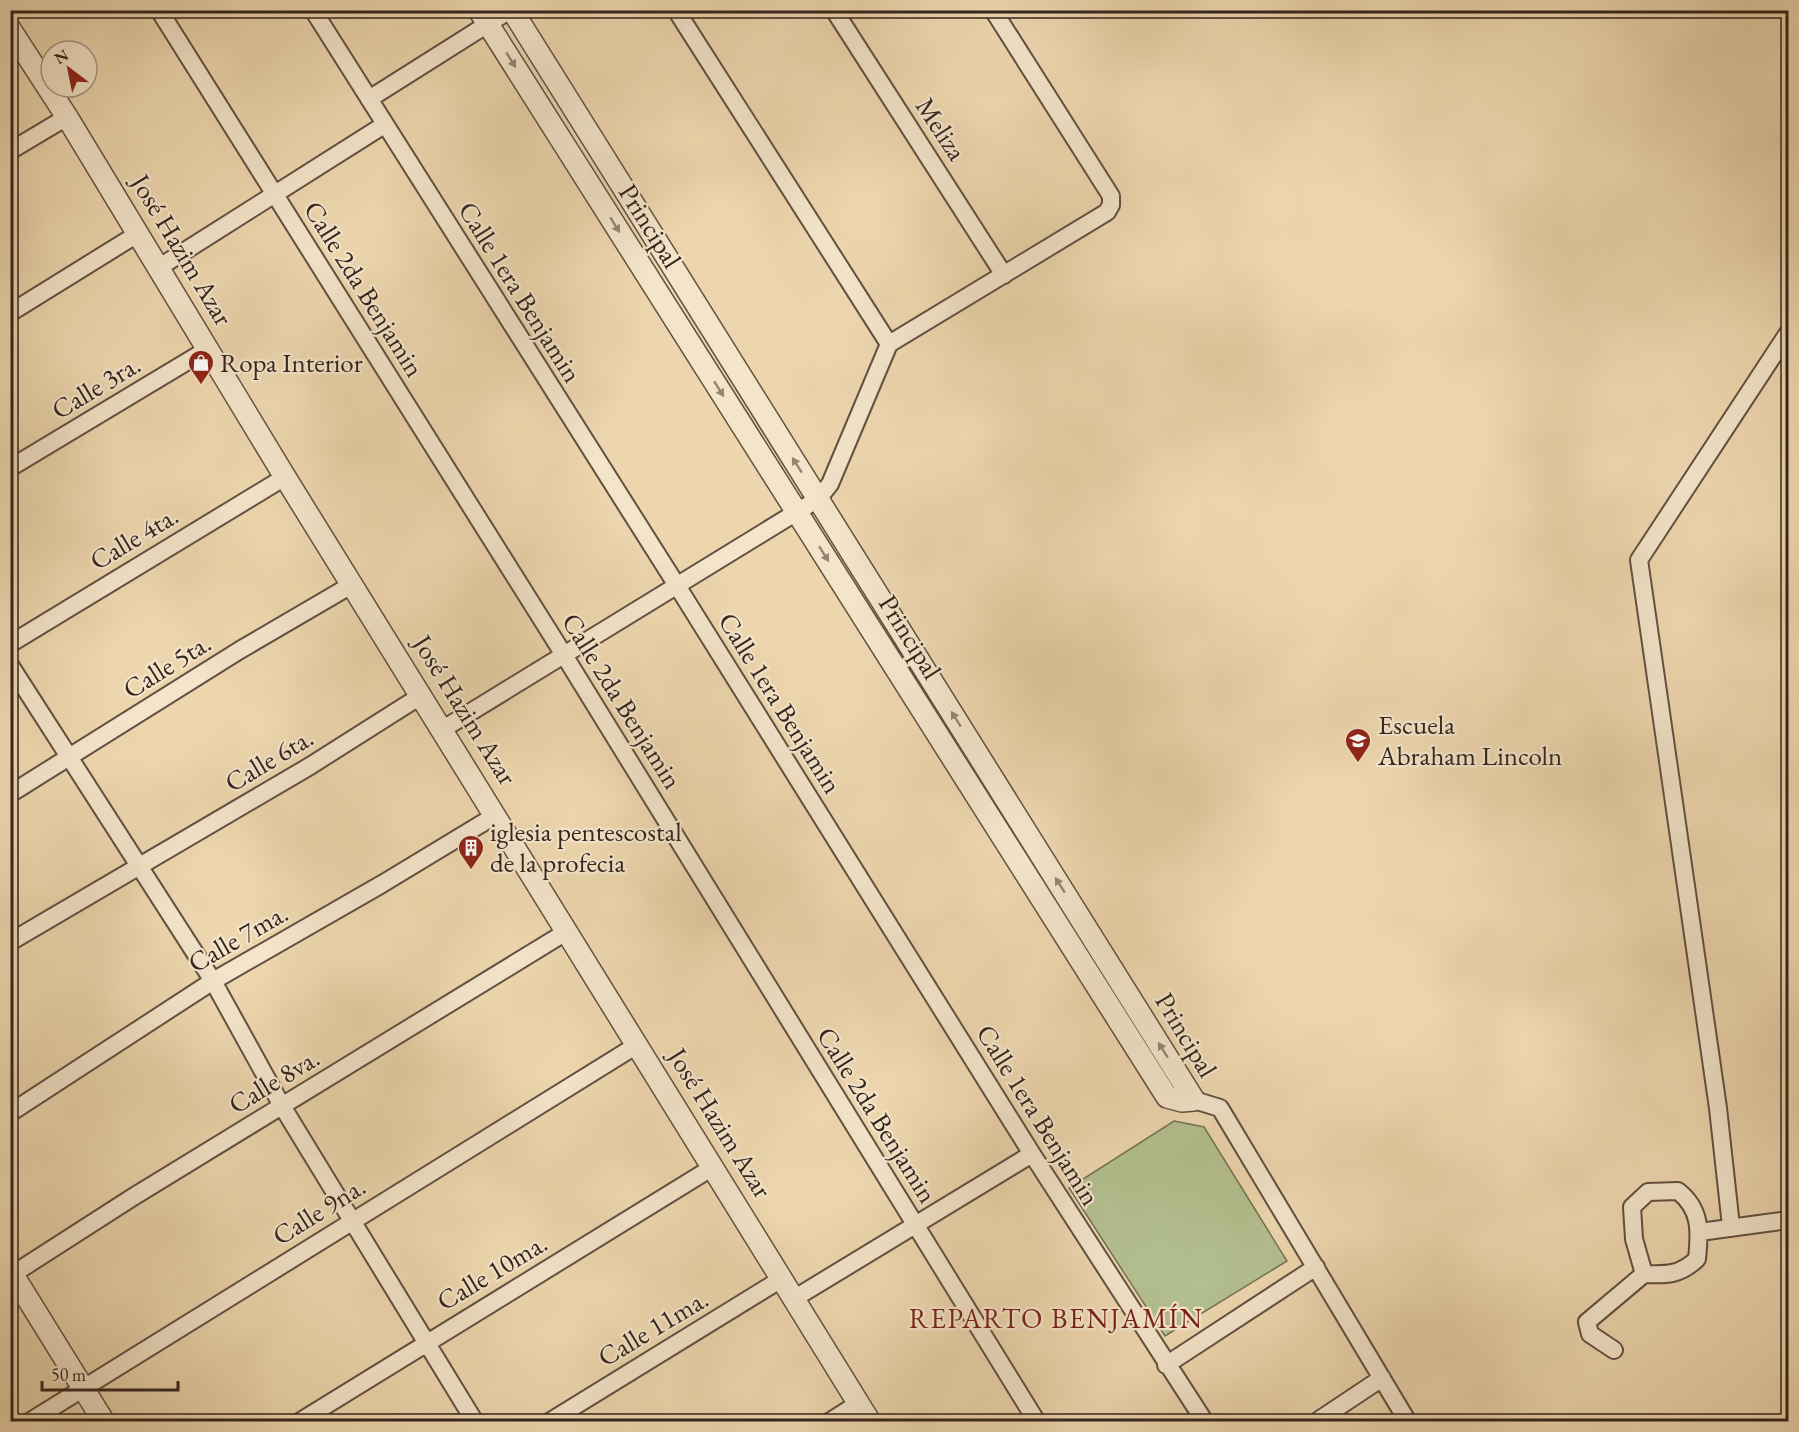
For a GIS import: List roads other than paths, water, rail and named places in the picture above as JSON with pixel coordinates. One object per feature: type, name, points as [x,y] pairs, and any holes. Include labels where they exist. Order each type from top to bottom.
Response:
[{"type":"street","name":"Calle 2da Benjamin","points":[[159,10],[564,655],[1037,1422]]},
{"type":"street","name":"Calle 1era Benjamin","points":[[313,10],[676,584],[1032,1154],[1205,1422]]},
{"type":"street","points":[[369,99],[484,17],[511,10]]},
{"type":"street","name":"Principal","points":[[484,17],[1167,1097],[1182,1101],[1194,1100],[511,10]]},
{"type":"street","points":[[676,10],[889,344]]},
{"type":"street","name":"Meliza","points":[[834,10],[1004,275]]},
{"type":"street","points":[[443,729],[818,499],[830,484],[889,344],[1107,212],[1111,196],[993,10]]},
{"type":"street","name":"José Hazim Azar","points":[[10,29],[68,117],[285,477],[496,814],[566,932],[783,1278],[870,1422]]},
{"type":"street","points":[[10,151],[68,117]]},
{"type":"street","points":[[158,268],[384,125]]},
{"type":"street","points":[[10,314],[139,233]]},
{"type":"street","points":[[1731,1226],[1718,1108],[1639,560],[1788,333]]},
{"type":"street","name":"Calle 3ra.","points":[[10,468],[208,349]]},
{"type":"street","name":"Calle 4ta.","points":[[10,644],[285,477]]},
{"type":"street","name":"Calle 5ta.","points":[[10,794],[240,650],[353,584]]},
{"type":"street","points":[[10,665],[213,981],[282,1106],[475,1422]]},
{"type":"street","name":"Calle 6ta.","points":[[10,942],[310,766],[422,695]]},
{"type":"street","name":"Calle 7ma.","points":[[10,1113],[213,981],[382,884],[496,814]]},
{"type":"street","name":"Calle 8va.","points":[[11,1273],[566,932]]},
{"type":"street","name":"Calle 9na.","points":[[29,1422],[637,1045]]},
{"type":"street","points":[[1194,1100],[1220,1108],[1408,1422]]},
{"type":"street","points":[[795,1298],[1032,1154]]},
{"type":"street","name":"Calle 10ma.","points":[[299,1422],[713,1167]]},
{"type":"street","points":[[1614,1350],[1590,1334],[1587,1322],[1644,1274],[1672,1275],[1685,1270],[1697,1259],[1700,1232],[1691,1201],[1678,1191],[1648,1192],[1632,1207],[1634,1239],[1644,1274]]},
{"type":"street","points":[[1700,1232],[1788,1220]]},
{"type":"street","points":[[1167,1365],[1316,1267]]},
{"type":"street","points":[[11,1273],[104,1422]]},
{"type":"street","name":"Calle 11ma.","points":[[549,1422],[783,1278]]},
{"type":"street","points":[[1316,1422],[1382,1378]]},
{"type":"street","points":[[829,1422],[859,1403]]},
{"type":"place","name":"Ropa Interior","points":[[201,386]]},
{"type":"place","name":"Escuela Abraham Lincoln","points":[[1358,764]]},
{"type":"place","name":"iglesia pentescostal de la profecia","points":[[471,871]]},
{"type":"district","name":"REPARTO BENJAMÍN","points":[[1056,1318]]}]
